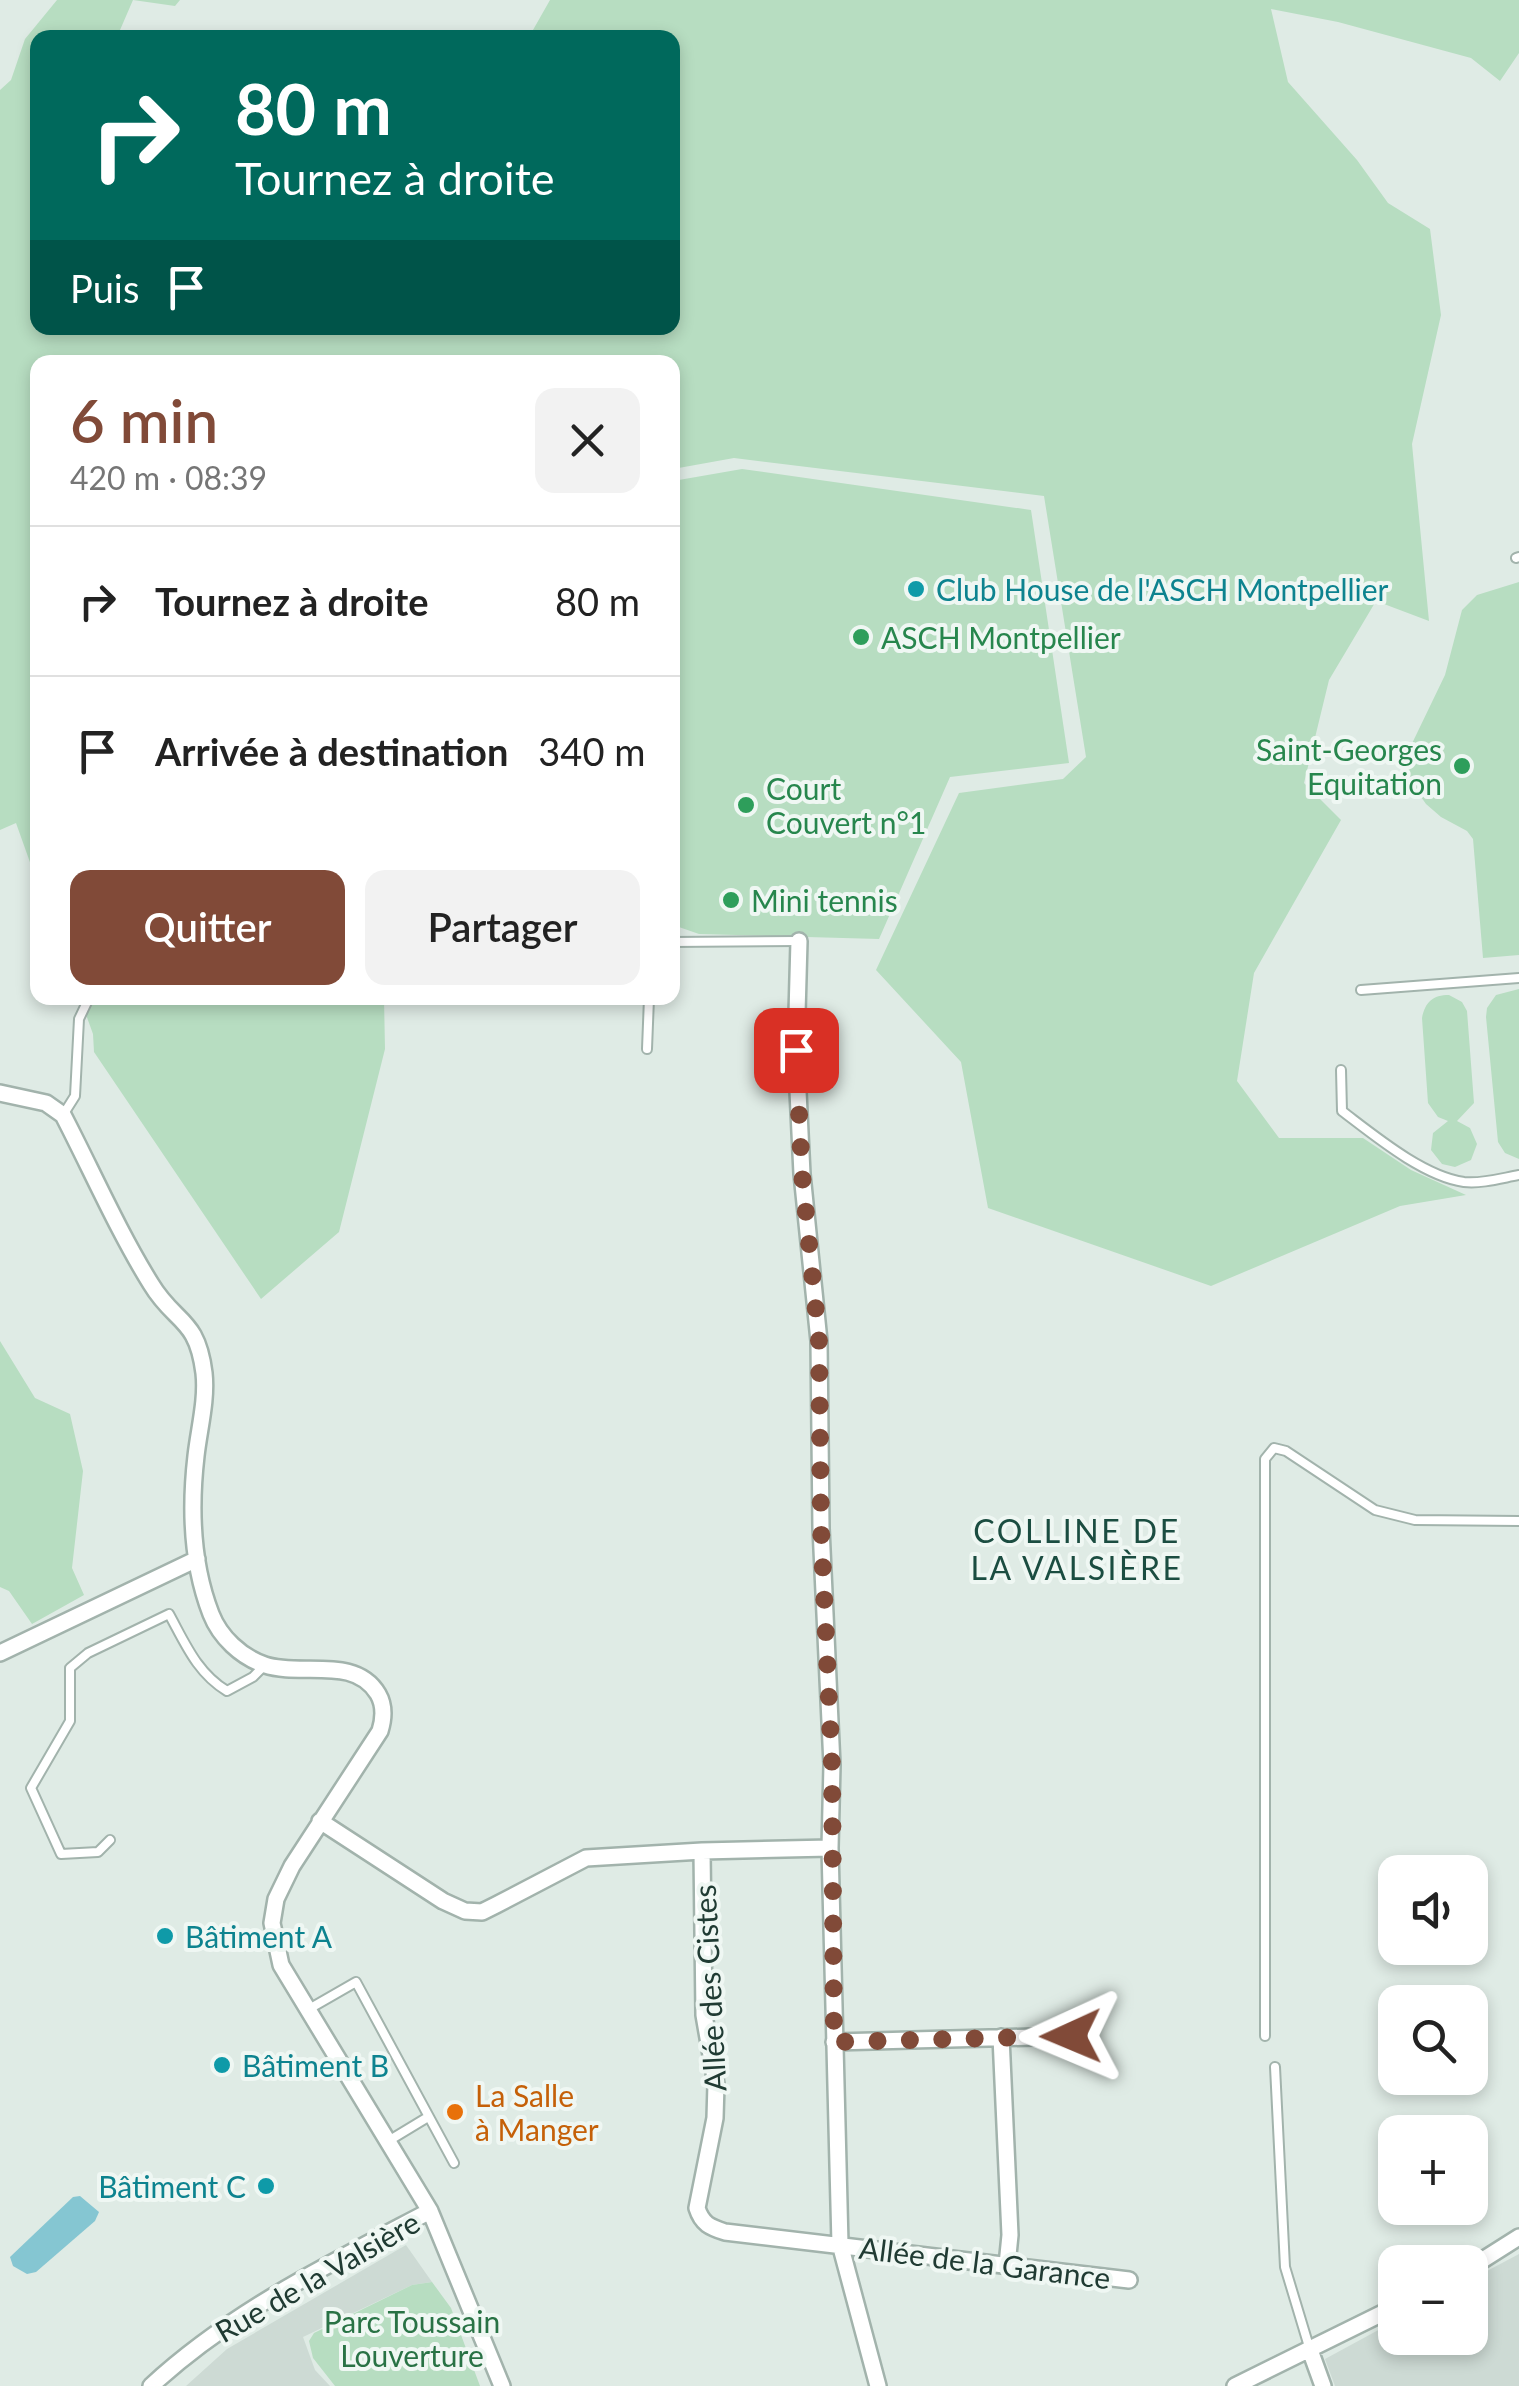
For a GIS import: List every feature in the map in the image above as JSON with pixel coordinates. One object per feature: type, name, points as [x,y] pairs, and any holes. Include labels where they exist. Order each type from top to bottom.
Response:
[{"type":"street","points":[[798,940],[796,1050],[801,1156],[819,1341],[821,1528],[832,1766],[830,1848],[840,2244],[878,2386]]},
{"type":"street","points":[[0,1093],[46,1102],[63,1116],[150,1284],[187,1322],[197,1341],[204,1388],[193,1486],[197,1559],[206,1600],[222,1635],[265,1665],[352,1673],[370,1683],[382,1703],[380,1731],[280,1888],[272,1923],[281,1965],[430,2211]]},
{"type":"street","points":[[0,1654],[197,1559]]},
{"type":"street","points":[[320,1821],[442,1900],[465,1911],[482,1912],[586,1858],[830,1848]]},
{"type":"street","name":"Allée des Cistes","points":[[702,1851],[704,2015],[716,2084],[715,2118],[697,2208],[701,2220],[725,2232],[840,2244]]},
{"type":"street","points":[[834,2042],[1071,2036]]},
{"type":"street","points":[[1001,2038],[1008,2265]]},
{"type":"street","name":"Rue de la Valsière","points":[[150,2386],[210,2336],[286,2288],[430,2211],[502,2386]]},
{"type":"street","points":[[1488,2257],[1519,2237]]},
{"type":"street","name":"Allée de la Garance","points":[[840,2244],[1129,2280]]},
{"type":"street","points":[[1235,2386],[1378,2315]]},
{"type":"street","points":[[1310,2350],[1323,2386]]},
{"type":"lane","points":[[680,942],[798,940]]},
{"type":"lane","points":[[1361,990],[1519,978]]},
{"type":"lane","points":[[63,1116],[75,1096],[79,1019],[86,1005]]},
{"type":"lane","points":[[647,1049],[649,1005]]},
{"type":"lane","points":[[1341,1070],[1342,1111],[1386,1145],[1466,1182],[1519,1175]]},
{"type":"lane","points":[[1265,2036],[1265,1459],[1274,1448],[1286,1451],[1375,1510],[1388,1514],[1415,1520],[1519,1521]]},
{"type":"lane","points":[[110,1840],[98,1852],[61,1854],[30,1788],[70,1721],[70,1668],[88,1654],[169,1614],[194,1660],[208,1678],[227,1691],[265,1665]]},
{"type":"lane","points":[[309,2010],[356,1982],[454,2164]]},
{"type":"lane","points":[[1275,2067],[1285,2267],[1310,2350]]},
{"type":"lane","points":[[390,2140],[428,2116]]},
{"type":"shaded area","points":[[406,2245],[432,2282],[412,2285],[303,2337],[315,2370],[330,2386],[186,2386],[227,2349]]},
{"type":"shaded area","points":[[1519,2254],[1519,2386],[1335,2386],[1325,2359],[1378,2330],[1378,2355],[1488,2355],[1488,2270]]},
{"type":"green space","points":[[57,0],[133,0],[120,30],[32,30]]},
{"type":"green space","points":[[133,0],[180,0],[175,6]]},
{"type":"green space","points":[[550,0],[1519,0],[1519,53],[1500,81],[1471,58],[1338,22],[1271,9],[1288,82],[1357,160],[1388,203],[1430,229],[1441,315],[1412,444],[1429,621],[1376,601],[1329,680],[1304,783],[1341,820],[1254,973],[1237,1081],[1279,1138],[1363,1138],[1411,1170],[1466,1195],[1400,1206],[1211,1286],[988,1208],[961,1062],[876,970],[959,793],[1063,779],[1086,757],[1044,496],[734,458],[680,468],[680,355],[30,355],[30,862],[16,823],[0,830],[0,90],[11,80],[30,33],[30,335],[680,335],[680,30],[533,30]]},
{"type":"green space","name":"ASCH Montpellier","points":[[742,469],[1031,510],[1069,763],[950,777],[879,939],[699,934],[680,927],[680,480]]},
{"type":"green space","name":"Saint-Georges Equitation","points":[[1519,582],[1519,955],[1483,958],[1473,839],[1426,804],[1405,774],[1405,758],[1445,675],[1462,610],[1477,595]]},
{"type":"green space","points":[[1519,989],[1519,1159],[1505,1153],[1498,1142],[1486,1017],[1496,995]]},
{"type":"green space","points":[[1449,995],[1462,1002],[1467,1011],[1474,1103],[1457,1121],[1470,1128],[1477,1144],[1471,1160],[1455,1167],[1442,1164],[1431,1150],[1433,1133],[1448,1121],[1438,1117],[1428,1103],[1422,1018],[1431,1001]]},
{"type":"green space","points":[[83,1005],[384,1005],[385,1049],[339,1232],[261,1299],[94,1052],[93,1034]]},
{"type":"green space","points":[[0,1341],[35,1398],[70,1414],[83,1471],[72,1568],[84,1595],[32,1624],[9,1591],[0,1587]]},
{"type":"green space","name":"Parc Toussain Louverture","points":[[432,2282],[451,2308],[480,2386],[335,2386],[313,2358],[309,2341],[314,2333],[412,2285]]},
{"type":"water","points":[[80,2196],[99,2212],[95,2221],[36,2272],[27,2274],[13,2266],[10,2257],[73,2197]]},
{"type":"place","name":"Club House de l'ASCH Montpellier","points":[[916,589]]},
{"type":"place","name":"ASCH Montpellier","points":[[861,637]]},
{"type":"place","name":"Saint-Georges Equitation","points":[[1462,766]]},
{"type":"place","name":"Court Couvert n°1","points":[[746,805]]},
{"type":"place","name":"Mini tennis","points":[[731,900]]},
{"type":"place","name":"Bâtiment A","points":[[165,1936]]},
{"type":"place","name":"Bâtiment B","points":[[222,2065]]},
{"type":"place","name":"La Salle à Manger","points":[[455,2112]]},
{"type":"place","name":"Bâtiment C","points":[[266,2186]]},
{"type":"district","name":"COLLINE DE LA VALSIÈRE","points":[[1077,1548]]},
{"type":"route","points":[[796,1050],[802,1174],[819,1341],[821,1528],[832,1766],[834,2042],[1071,2036]]}]
